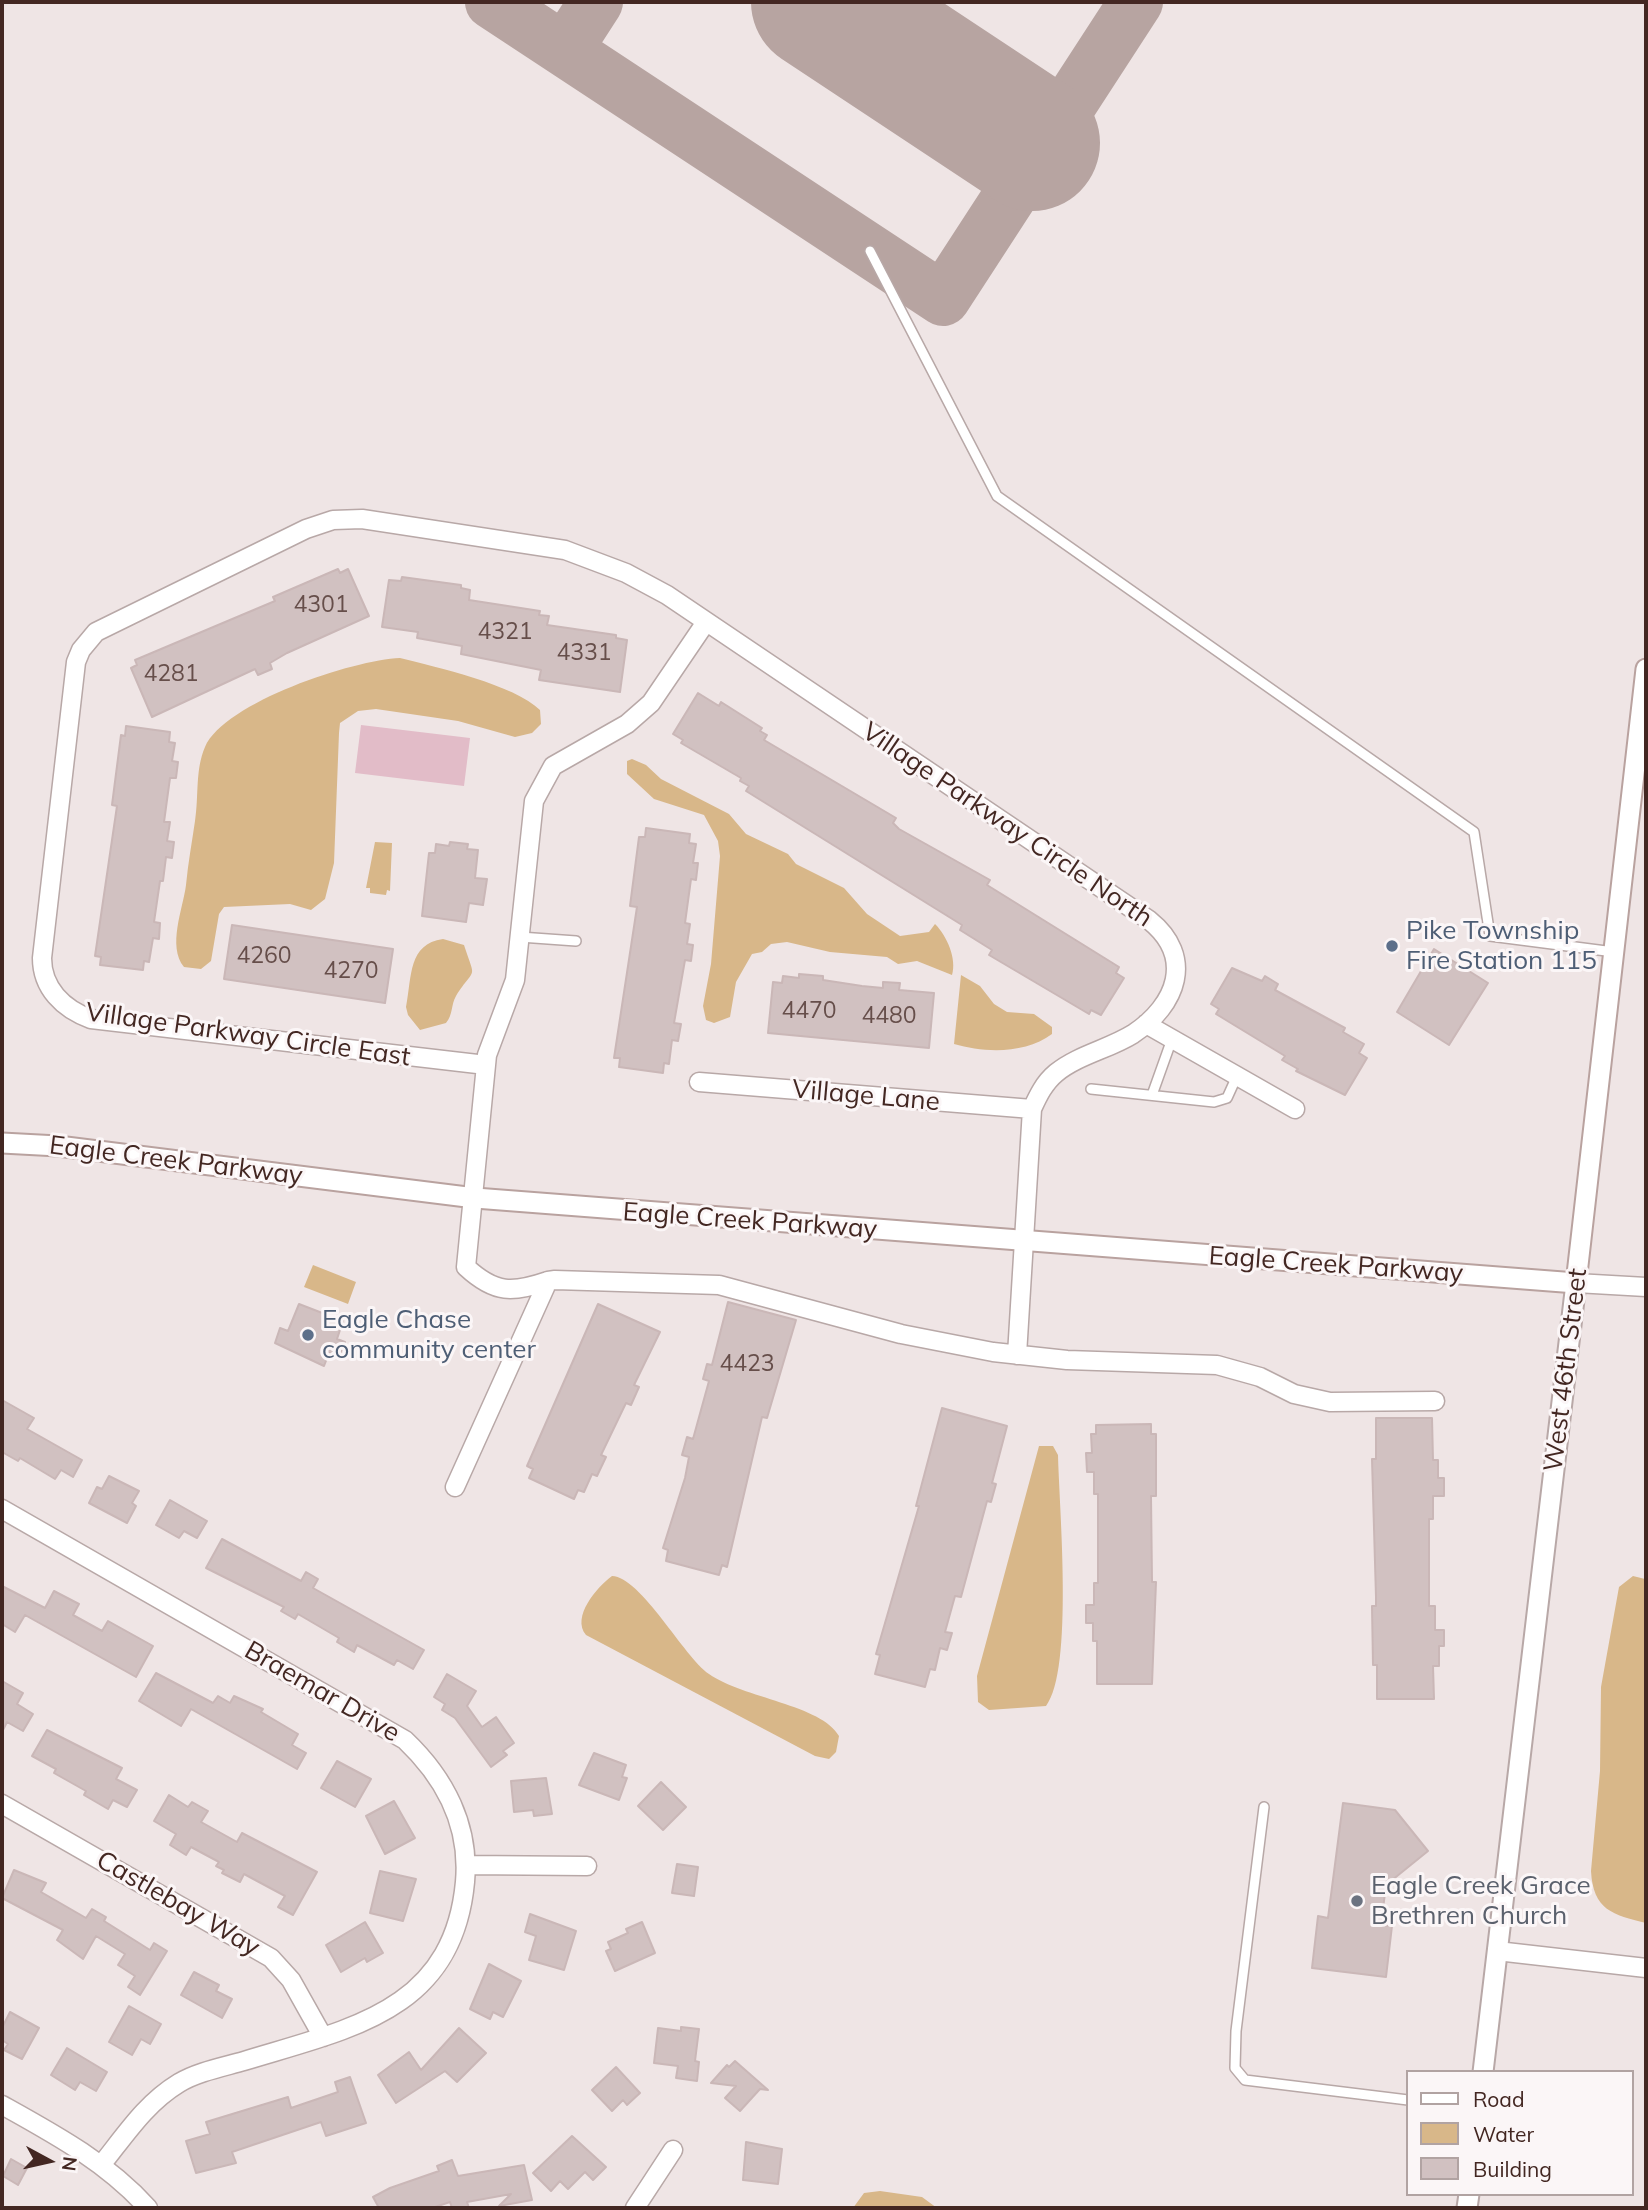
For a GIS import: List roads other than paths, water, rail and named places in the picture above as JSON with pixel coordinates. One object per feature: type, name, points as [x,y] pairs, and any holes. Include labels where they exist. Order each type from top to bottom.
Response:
[{"type":"main road","name":"West 46th Street","points":[[1483,2070],[1646,669]]},
{"type":"main road","name":"Eagle Creek Parkway","points":[[2,1143],[70,1147],[475,1198],[1576,1283]]},
{"type":"street","name":"Village Parkway Circle North","points":[[76,668],[85,644],[108,624],[312,526],[347,518],[565,550],[635,577],[1157,926],[1173,948],[1177,967],[1172,990],[1146,1024],[1060,1070],[1043,1086],[1032,1109],[1026,1241]]},
{"type":"street","points":[[706,622],[651,703],[627,724],[564,758],[541,782],[533,808],[515,981],[506,1010],[491,1042],[486,1065],[475,1198],[466,1266],[503,1290],[523,1290],[548,1282],[728,1287],[901,1334],[1017,1355],[1100,1361],[1201,1363],[1241,1370],[1294,1394],[1324,1401],[1435,1401]]},
{"type":"street","name":"Village Parkway Circle East","points":[[76,668],[42,958],[45,976],[58,1000],[73,1012],[91,1019],[486,1065]]},
{"type":"street","points":[[1146,1024],[1295,1110]]},
{"type":"street","name":"Village Lane","points":[[699,1082],[1032,1109]]},
{"type":"street","points":[[1017,1355],[1026,1241]]},
{"type":"street","points":[[455,1487],[548,1282]]},
{"type":"street","name":"Eagle Creek Parkway","points":[[1576,1283],[1646,1287]]},
{"type":"street","name":"Braemar Drive","points":[[2,1509],[405,1740],[432,1768],[451,1800],[461,1827],[466,1865],[464,1903],[448,1947],[426,1978],[398,2004],[374,2019],[178,2083],[144,2111],[102,2164]]},
{"type":"street","name":"Castlebay Way","points":[[2,1804],[271,1958],[291,1980],[323,2037]]},
{"type":"street","points":[[466,1865],[587,1866]]},
{"type":"street","points":[[1497,1951],[1646,1968]]},
{"type":"street","points":[[2,2105],[102,2164],[148,2208]]},
{"type":"street","points":[[635,2208],[673,2150]]},
{"type":"lane","points":[[870,251],[997,496],[1474,832],[1490,936],[1614,953]]},
{"type":"lane","points":[[520,937],[576,941]]},
{"type":"lane","points":[[1152,1095],[1172,1039]]},
{"type":"lane","points":[[1091,1089],[1214,1102],[1227,1098],[1237,1076]]},
{"type":"lane","points":[[1264,1807],[1236,2031],[1235,2068],[1245,2080],[1406,2100]]},
{"type":"water","points":[[400,658],[474,678],[513,693],[540,710],[541,724],[532,733],[515,737],[458,721],[376,709],[358,711],[340,723],[334,863],[325,899],[311,910],[290,904],[224,907],[219,914],[211,961],[201,969],[184,967],[179,958],[176,938],[195,821],[200,765],[205,747],[217,730],[237,714],[292,686],[353,666]]},
{"type":"water","points":[[632,759],[646,765],[661,779],[729,814],[746,834],[788,854],[796,864],[844,888],[867,914],[900,936],[929,932],[935,924],[950,948],[952,975],[917,961],[898,964],[887,957],[830,952],[787,942],[771,944],[762,952],[752,954],[736,982],[730,1017],[714,1023],[706,1020],[703,1006],[711,964],[720,856],[718,841],[704,815],[654,799],[627,774],[627,761]]},
{"type":"water","points":[[375,842],[392,843],[390,891],[387,890],[386,895],[370,893],[370,888],[366,888]]},
{"type":"water","points":[[443,939],[464,945],[472,973],[456,996],[446,1023],[420,1030],[408,1015],[406,1007],[411,973],[423,947]]},
{"type":"water","points":[[961,975],[980,986],[994,1004],[1007,1012],[1034,1014],[1052,1027],[1052,1034],[1030,1045],[1004,1050],[954,1044]]},
{"type":"water","points":[[313,1265],[356,1282],[348,1304],[304,1287]]},
{"type":"water","points":[[1039,1446],[1053,1446],[1058,1455],[1063,1586],[1060,1659],[1055,1687],[1046,1706],[989,1710],[978,1702],[977,1676]]},
{"type":"water","points":[[612,1576],[636,1589],[687,1652],[709,1674],[741,1689],[799,1709],[830,1725],[839,1736],[836,1752],[829,1759],[815,1756],[586,1635],[582,1628],[584,1611],[593,1595]]},
{"type":"water","points":[[1633,1576],[1645,1579],[1646,1596],[1646,1923],[1607,1909],[1596,1894],[1591,1871],[1600,1771],[1601,1687],[1619,1587]]},
{"type":"water","points":[[880,2191],[922,2197],[937,2208],[853,2208],[864,2193]]},
{"type":"place","name":"Pike Township Fire Station 115","points":[[1392,946]]},
{"type":"place","name":"Eagle Chase community center","points":[[308,1335]]},
{"type":"place","name":"Eagle Creek Grace Brethren Church","points":[[1357,1901]]}]
